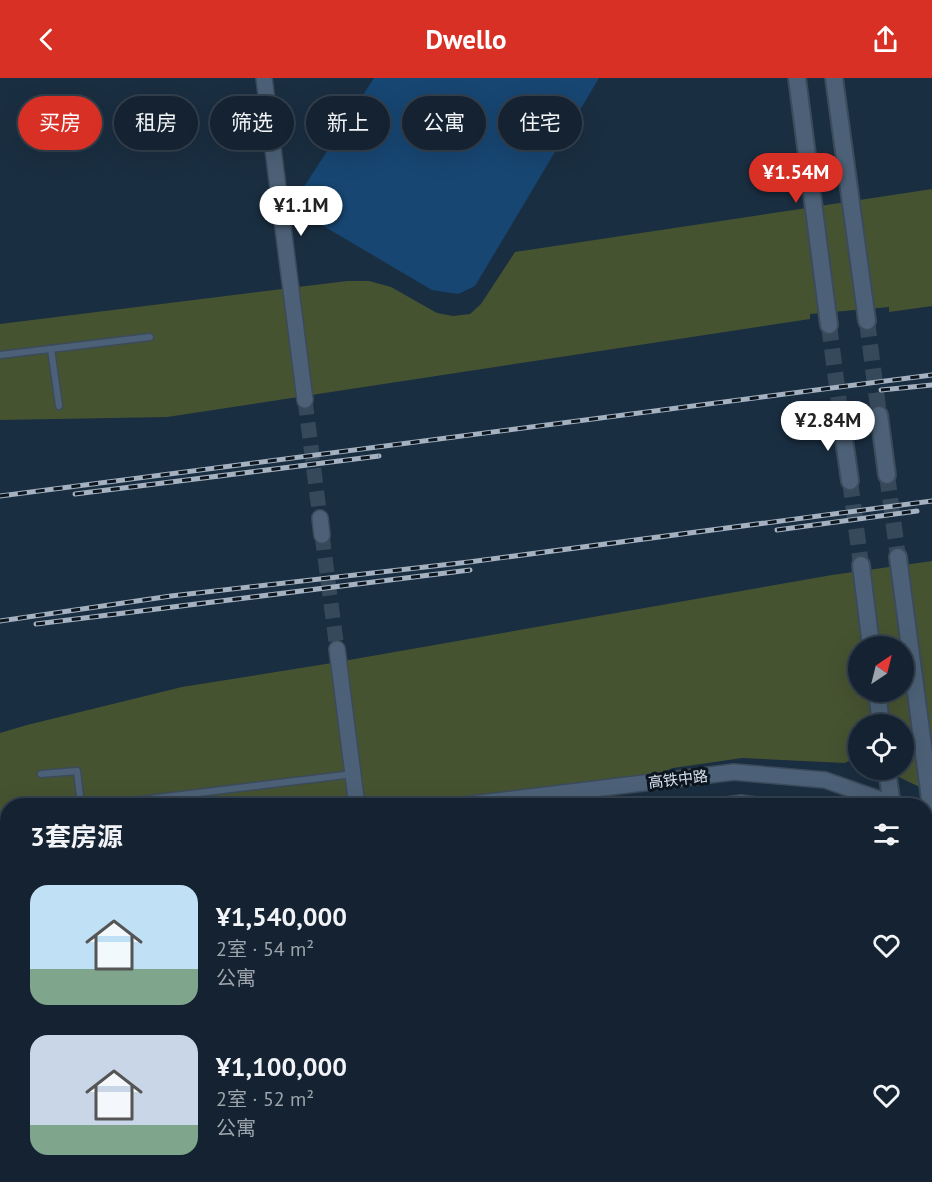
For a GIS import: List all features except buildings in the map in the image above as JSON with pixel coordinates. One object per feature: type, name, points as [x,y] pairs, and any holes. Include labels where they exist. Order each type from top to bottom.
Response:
[{"type":"main road","points":[[797,78],[829,325]]},
{"type":"main road","points":[[834,78],[867,321]]},
{"type":"main road","points":[[879,415],[887,475]]},
{"type":"main road","points":[[841,418],[849,481]]},
{"type":"main road","points":[[898,557],[930,798]]},
{"type":"main road","points":[[861,565],[870,636]]},
{"type":"main road","points":[[889,780],[893,798]]},
{"type":"street","points":[[264,78],[305,400]]},
{"type":"street","points":[[320,518],[322,536]]},
{"type":"street","points":[[337,650],[356,798]]},
{"type":"street","name":"高铁中路","points":[[520,798],[734,772],[825,780],[875,798]]},
{"type":"lane","points":[[0,355],[150,337]]},
{"type":"lane","points":[[51,349],[59,406]]},
{"type":"lane","points":[[41,774],[77,771],[80,798]]},
{"type":"lane","points":[[157,798],[353,774]]},
{"type":"green space","points":[[932,189],[932,306],[889,312],[889,307],[810,314],[810,319],[167,417],[0,420],[0,324],[347,281],[369,281],[391,287],[437,313],[453,316],[470,314],[481,304],[515,252]]},
{"type":"green space","points":[[932,561],[932,793],[905,780],[914,780],[914,714],[848,714],[848,761],[845,763],[742,758],[673,768],[645,778],[464,798],[0,798],[0,733],[182,687],[332,663],[832,575]]},
{"type":"water","points":[[374,78],[599,78],[582,107],[582,96],[498,96],[498,150],[556,150],[475,286],[458,294],[432,290],[291,207],[328,150],[390,150],[390,96],[362,96]]},
{"type":"tunnel","points":[[867,321],[879,415]]},
{"type":"tunnel","points":[[829,325],[841,418]]},
{"type":"tunnel","points":[[305,400],[320,518]]},
{"type":"tunnel","points":[[887,475],[898,557]]},
{"type":"tunnel","points":[[850,481],[861,565]]},
{"type":"tunnel","points":[[322,535],[337,649]]},
{"type":"railway","points":[[0,496],[932,375]]},
{"type":"railway","points":[[881,390],[932,385]]},
{"type":"railway","points":[[75,494],[379,456]]},
{"type":"railway","points":[[0,621],[171,596],[469,562],[932,501]]},
{"type":"railway","points":[[777,530],[917,511]]},
{"type":"railway","points":[[36,624],[470,570]]}]
